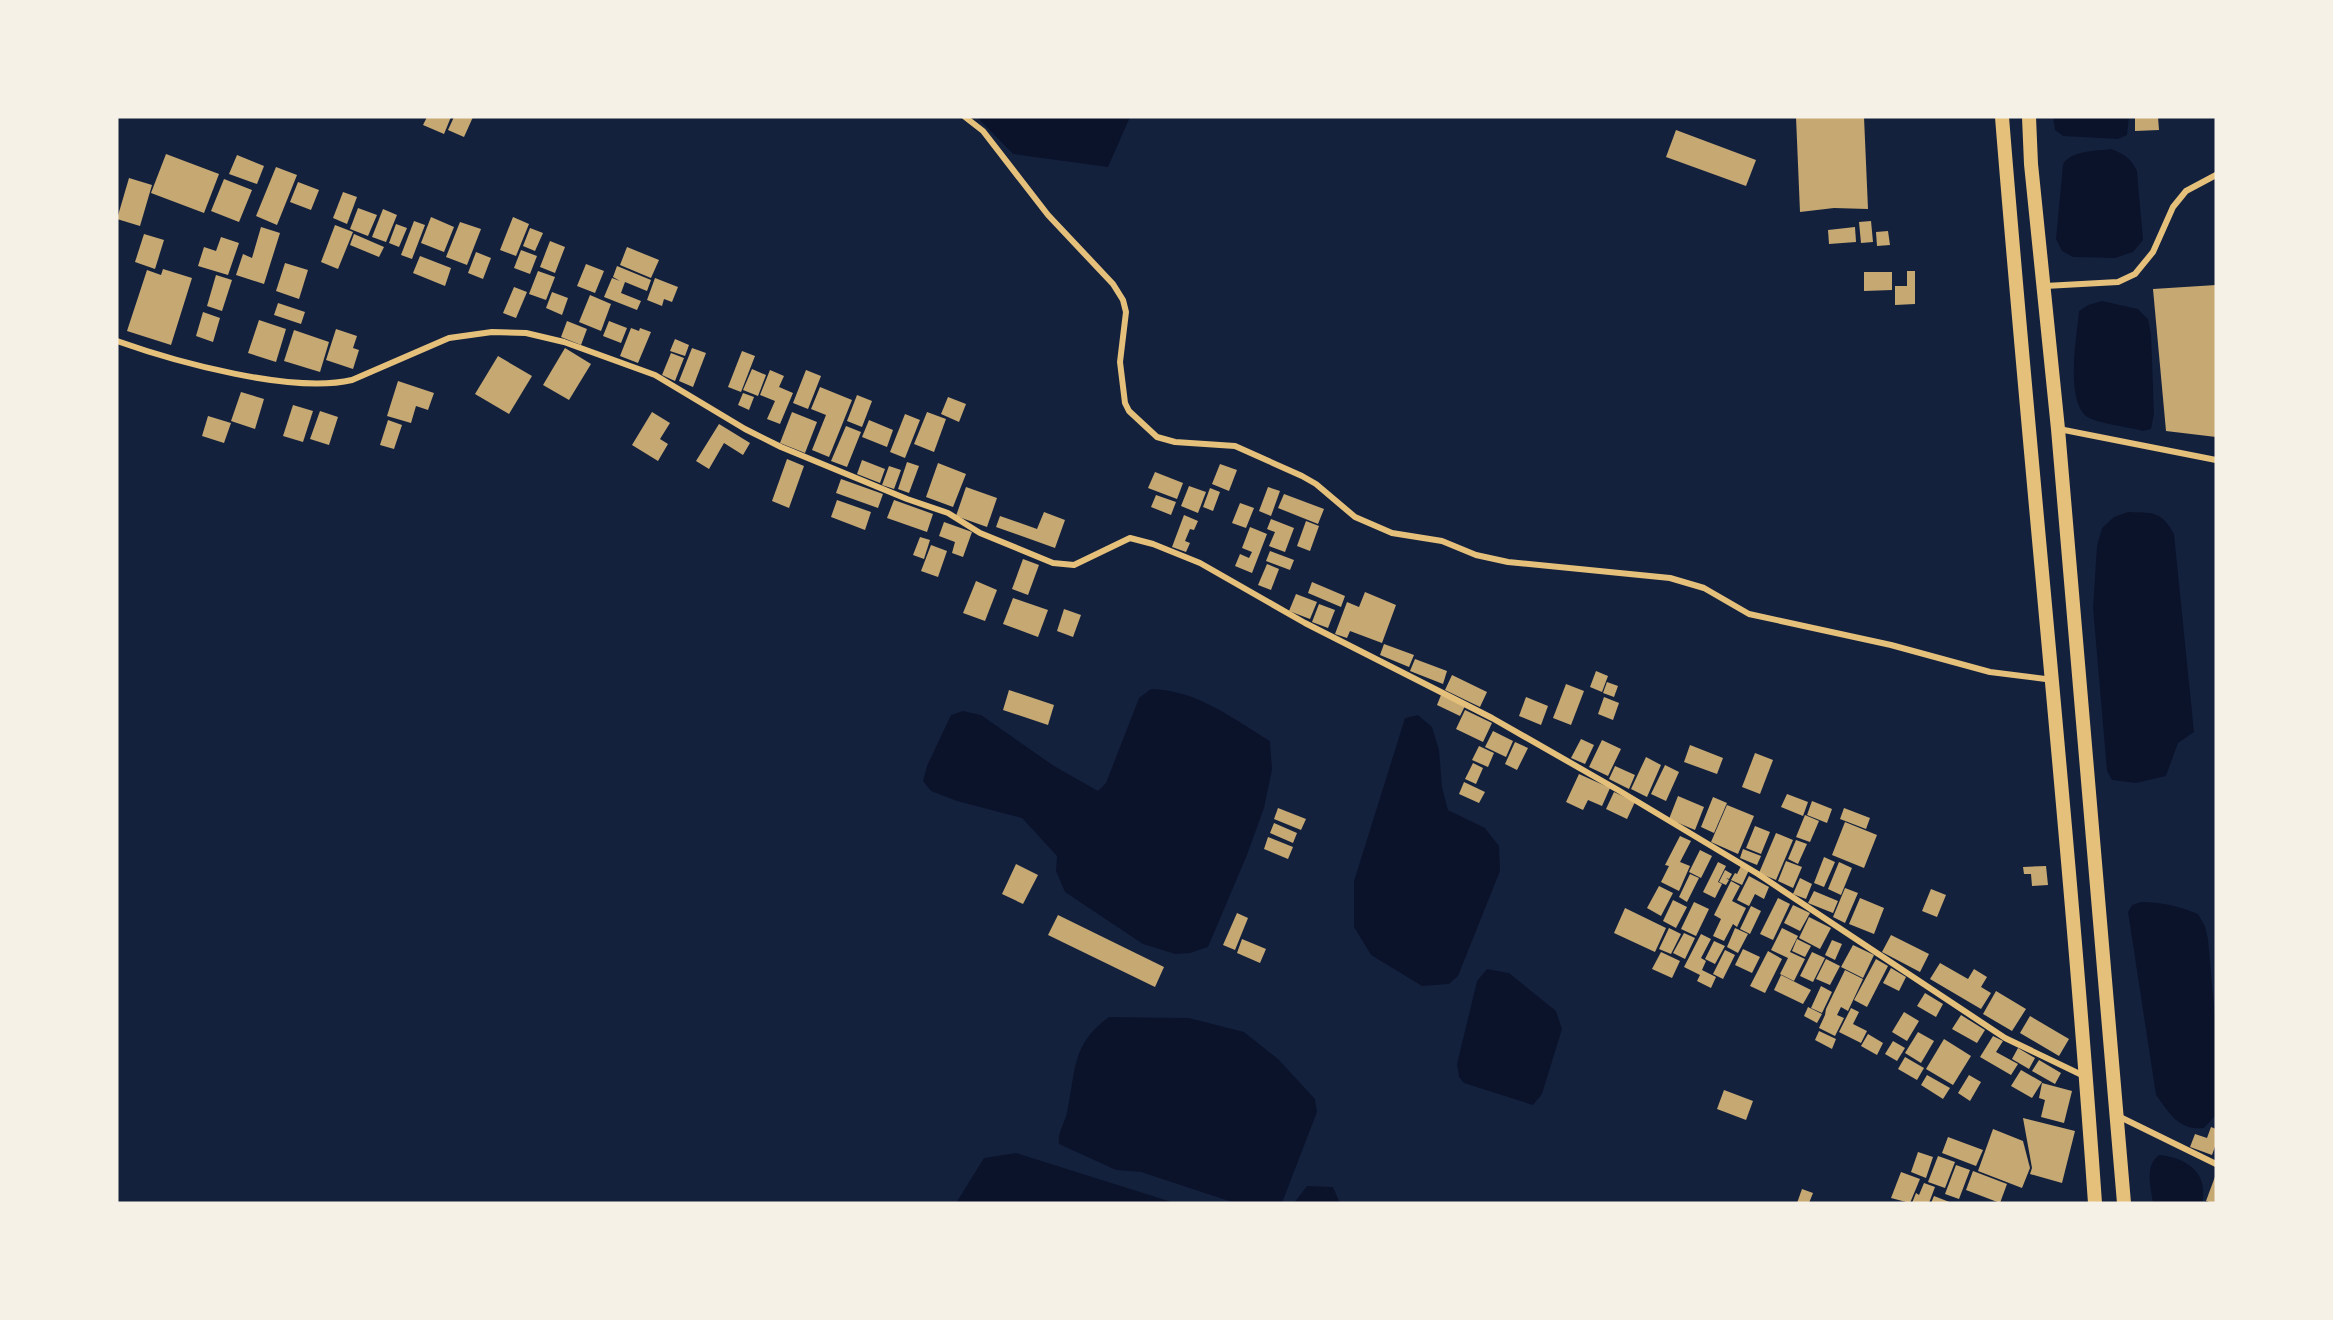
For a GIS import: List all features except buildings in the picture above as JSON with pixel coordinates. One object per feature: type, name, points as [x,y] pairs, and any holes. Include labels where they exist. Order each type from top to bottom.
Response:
[{"type":"highway","points":[[2002,117],[2042,580],[2053,680],[2095,1203]]},
{"type":"highway","points":[[2029,117],[2124,1203]]},
{"type":"street","points":[[965,117],[983,131],[1048,215],[1113,284],[1123,300],[1126,312],[1120,362],[1125,403],[1129,411],[1157,437],[1175,442],[1235,446],[1302,476],[1316,484],[1355,517],[1392,533],[1442,541],[1476,555],[1508,562],[1670,578],[1704,588],[1749,614],[1891,645],[1990,672],[2053,680]]},
{"type":"street","points":[[2044,286],[2108,284],[2135,274],[2153,252],[2173,207],[2186,191],[2216,175]]},
{"type":"street","points":[[117,341],[147,352],[261,377],[313,384],[335,384],[352,380],[449,338],[492,332],[526,333],[564,342],[655,375],[745,429],[781,447],[907,499],[948,513],[980,533],[1053,563],[1074,565],[1130,538],[1153,544],[1200,563],[1305,622],[1492,718],[1618,790],[1776,885],[2005,1038],[2086,1076]]},
{"type":"street","points":[[2058,429],[2216,460]]},
{"type":"street","points":[[2117,1116],[2216,1164]]},
{"type":"water","points":[[977,117],[1130,117],[1108,167],[1013,154]]},
{"type":"water","points":[[2053,117],[2129,117],[2127,135],[2118,139],[2063,136],[2055,130]]},
{"type":"water","points":[[2111,149],[2127,157],[2137,171],[2143,240],[2133,252],[2115,258],[2073,257],[2062,251],[2056,239],[2063,164],[2067,159],[2078,154]]},
{"type":"water","points":[[2102,301],[2138,309],[2148,319],[2151,334],[2154,414],[2151,429],[2143,431],[2108,424],[2089,418],[2081,410],[2074,384],[2079,311],[2088,305]]},
{"type":"water","points":[[2128,512],[2155,514],[2165,521],[2174,534],[2194,732],[2178,743],[2166,776],[2136,783],[2112,780],[2107,771],[2093,608],[2097,546],[2102,528],[2114,517]]},
{"type":"water","points":[[1151,689],[1184,694],[1199,700],[1270,741],[1272,770],[1264,808],[1247,855],[1208,947],[1190,953],[1175,954],[1143,944],[1065,892],[1056,871],[1057,856],[1022,818],[957,801],[931,791],[923,781],[927,766],[951,715],[963,711],[981,715],[1054,766],[1098,791],[1106,783],[1139,698]]},
{"type":"water","points":[[1418,715],[1432,727],[1439,750],[1442,787],[1448,810],[1485,828],[1499,846],[1500,871],[1458,976],[1449,984],[1422,986],[1371,955],[1354,927],[1354,881],[1405,718]]},
{"type":"water","points":[[2141,902],[2163,904],[2191,911],[2198,914],[2205,926],[2216,1028],[2216,1115],[2204,1128],[2181,1124],[2170,1114],[2156,1095],[2128,912],[2132,905]]},
{"type":"water","points":[[1487,969],[1509,973],[1556,1011],[1562,1029],[1542,1094],[1533,1105],[1464,1083],[1459,1077],[1457,1064],[1477,981]]},
{"type":"water","points":[[1109,1017],[1189,1018],[1244,1032],[1278,1059],[1315,1099],[1317,1112],[1282,1203],[1235,1203],[1141,1172],[1116,1170],[1059,1144],[1081,1048],[1097,1027]]},
{"type":"water","points":[[1016,1153],[1175,1203],[956,1203],[984,1158]]},
{"type":"water","points":[[2159,1155],[2179,1160],[2196,1171],[2203,1185],[2203,1203],[2153,1203],[2150,1171],[2151,1165]]},
{"type":"water","points":[[1307,1186],[1333,1187],[1340,1203],[1294,1203]]}]
